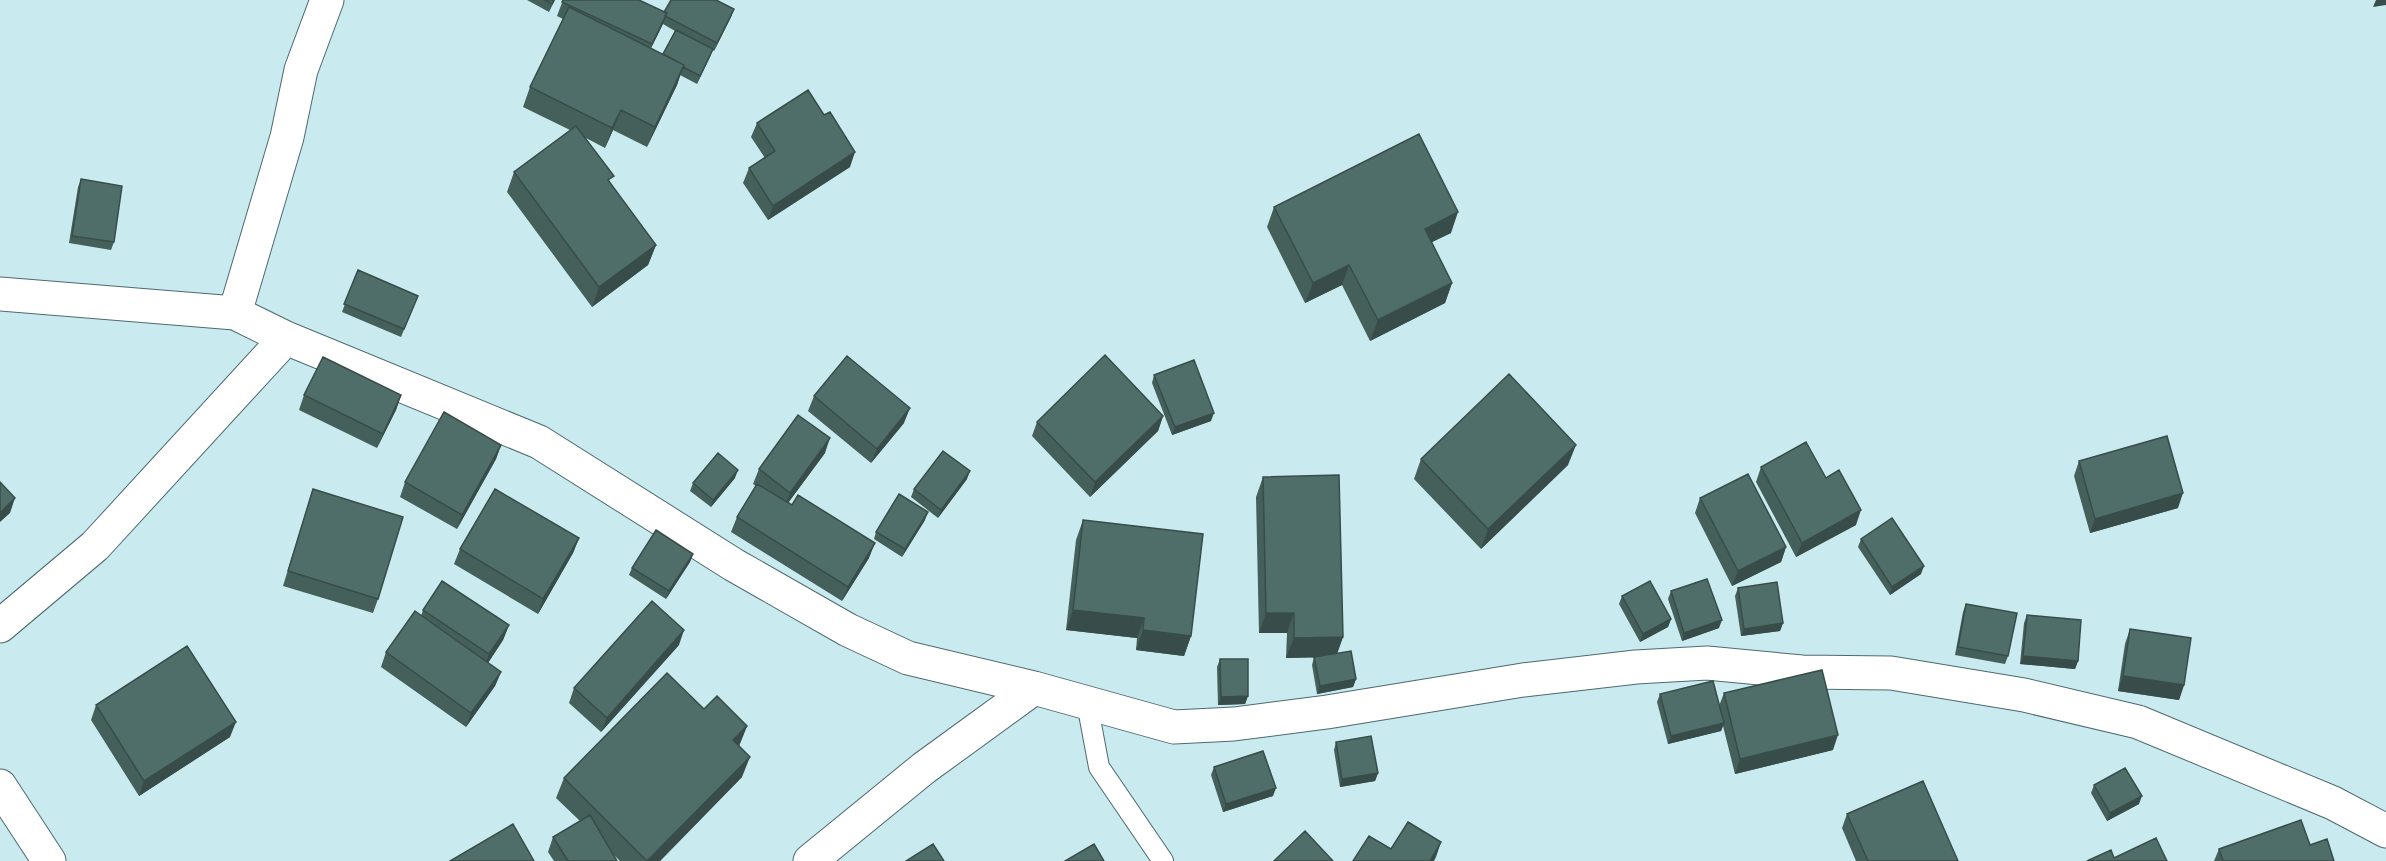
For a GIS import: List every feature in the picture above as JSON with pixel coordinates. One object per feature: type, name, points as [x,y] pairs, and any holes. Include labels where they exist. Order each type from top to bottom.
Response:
[{"type":"street","points":[[235,313],[287,137],[301,70],[327,0]]},
{"type":"street","points":[[0,294],[235,313],[286,338],[539,442],[734,565],[848,630],[898,654],[1034,688],[1174,727],[1234,724],[1327,712],[1522,680],[1636,667],[1707,663],[1802,672],[1891,673],[2024,695],[2138,722],[2333,803],[2386,831]]},
{"type":"street","points":[[0,626],[95,546],[286,338]]},
{"type":"street","points":[[810,861],[924,768],[1034,688]]},
{"type":"street","points":[[0,786],[49,861]]},
{"type":"lane","points":[[1087,703],[1099,767],[1163,861]]},
{"type":"building","points":[[563,0],[639,0],[667,13],[652,44],[562,2]]},
{"type":"building","points":[[671,0],[716,0],[734,9],[717,43],[665,16],[667,13],[664,12]]},
{"type":"building","points":[[569,7],[684,65],[655,127],[621,110],[612,128],[530,87]]},
{"type":"building","points":[[676,30],[713,49],[700,76],[663,54]]},
{"type":"building","points":[[808,90],[824,115],[830,112],[855,152],[773,206],[749,168],[775,151],[757,123]]},
{"type":"building","points":[[576,126],[614,176],[608,180],[656,245],[599,287],[514,172]]},
{"type":"building","points":[[1419,134],[1458,212],[1425,229],[1452,283],[1378,320],[1349,265],[1313,283],[1274,207]]},
{"type":"building","points":[[81,179],[122,186],[114,242],[72,236]]},
{"type":"building","points":[[358,270],[418,296],[404,329],[344,304]]},
{"type":"building","points":[[1105,355],[1163,416],[1095,482],[1037,422]]},
{"type":"building","points":[[847,356],[910,408],[877,449],[814,396]]},
{"type":"building","points":[[323,357],[401,395],[383,434],[304,395]]},
{"type":"building","points":[[1194,360],[1214,413],[1175,427],[1154,375]]},
{"type":"building","points":[[1509,374],[1576,445],[1488,529],[1421,459]]},
{"type":"building","points":[[444,412],[501,445],[462,515],[405,482]]},
{"type":"building","points":[[798,415],[830,438],[790,493],[759,469]]},
{"type":"building","points":[[2167,436],[2183,493],[2095,519],[2079,461]]},
{"type":"building","points":[[1806,442],[1826,478],[1839,470],[1861,510],[1802,543],[1761,467]]},
{"type":"building","points":[[943,451],[970,471],[941,510],[914,489]]},
{"type":"building","points":[[718,453],[738,470],[713,500],[693,483]]},
{"type":"building","points":[[1748,474],[1786,547],[1738,571],[1700,498]]},
{"type":"building","points":[[1339,475],[1343,637],[1294,638],[1294,613],[1266,613],[1263,477]]},
{"type":"building","points":[[0,482],[15,498],[0,513]]},
{"type":"building","points":[[757,484],[792,505],[798,495],[875,543],[848,587],[737,517]]},
{"type":"building","points":[[313,489],[403,517],[378,599],[288,571]]},
{"type":"building","points":[[495,489],[579,538],[543,599],[460,549]]},
{"type":"building","points":[[899,494],[928,512],[905,549],[876,532]]},
{"type":"building","points":[[1892,518],[1924,566],[1892,587],[1861,539]]},
{"type":"building","points":[[1083,520],[1203,534],[1191,636],[1143,630],[1144,618],[1073,610]]},
{"type":"building","points":[[656,530],[693,554],[669,591],[632,568]]},
{"type":"building","points":[[1707,579],[1722,620],[1684,633],[1671,591]]},
{"type":"building","points":[[442,581],[509,625],[489,654],[423,610]]},
{"type":"building","points":[[1650,581],[1671,619],[1643,634],[1622,596]]},
{"type":"building","points":[[1777,582],[1783,623],[1744,629],[1738,588]]},
{"type":"building","points":[[652,601],[684,630],[607,718],[574,688]]},
{"type":"building","points":[[1966,604],[2017,613],[2008,656],[1958,647]]},
{"type":"building","points":[[415,611],[501,672],[471,713],[386,652]]},
{"type":"building","points":[[2027,615],[2081,620],[2078,661],[2023,656]]},
{"type":"building","points":[[2130,629],[2191,638],[2184,685],[2123,676]]},
{"type":"building","points":[[187,646],[236,722],[144,781],[96,705]]},
{"type":"building","points":[[1351,651],[1356,679],[1320,686],[1314,657]]},
{"type":"building","points":[[1220,659],[1248,659],[1248,696],[1221,697]]},
{"type":"building","points":[[1822,670],[1838,735],[1740,759],[1724,693]]},
{"type":"building","points":[[667,673],[704,709],[717,696],[747,726],[733,740],[750,757],[647,861],[564,778]]},
{"type":"building","points":[[1713,681],[1724,723],[1671,736],[1660,694]]},
{"type":"building","points":[[1371,736],[1378,773],[1342,779],[1336,742]]},
{"type":"building","points":[[1263,751],[1276,788],[1226,804],[1214,767]]},
{"type":"building","points":[[2125,768],[2142,796],[2110,813],[2094,785]]},
{"type":"building","points":[[1923,781],[1958,861],[1868,861],[1847,814]]},
{"type":"building","points":[[590,815],[617,861],[568,861],[553,837]]},
{"type":"building","points":[[2301,820],[2310,845],[2327,839],[2334,861],[2223,861],[2219,849]]},
{"type":"building","points":[[1408,822],[1441,842],[1430,861],[1353,861],[1369,836],[1391,849]]},
{"type":"building","points":[[513,824],[534,861],[450,861]]},
{"type":"building","points":[[1305,831],[1333,861],[1274,861]]},
{"type":"building","points":[[2156,838],[2167,861],[2087,861],[2111,850],[2114,858]]},
{"type":"building","points":[[933,844],[944,861],[906,861]]},
{"type":"building","points":[[1094,844],[1104,861],[1065,861]]}]
